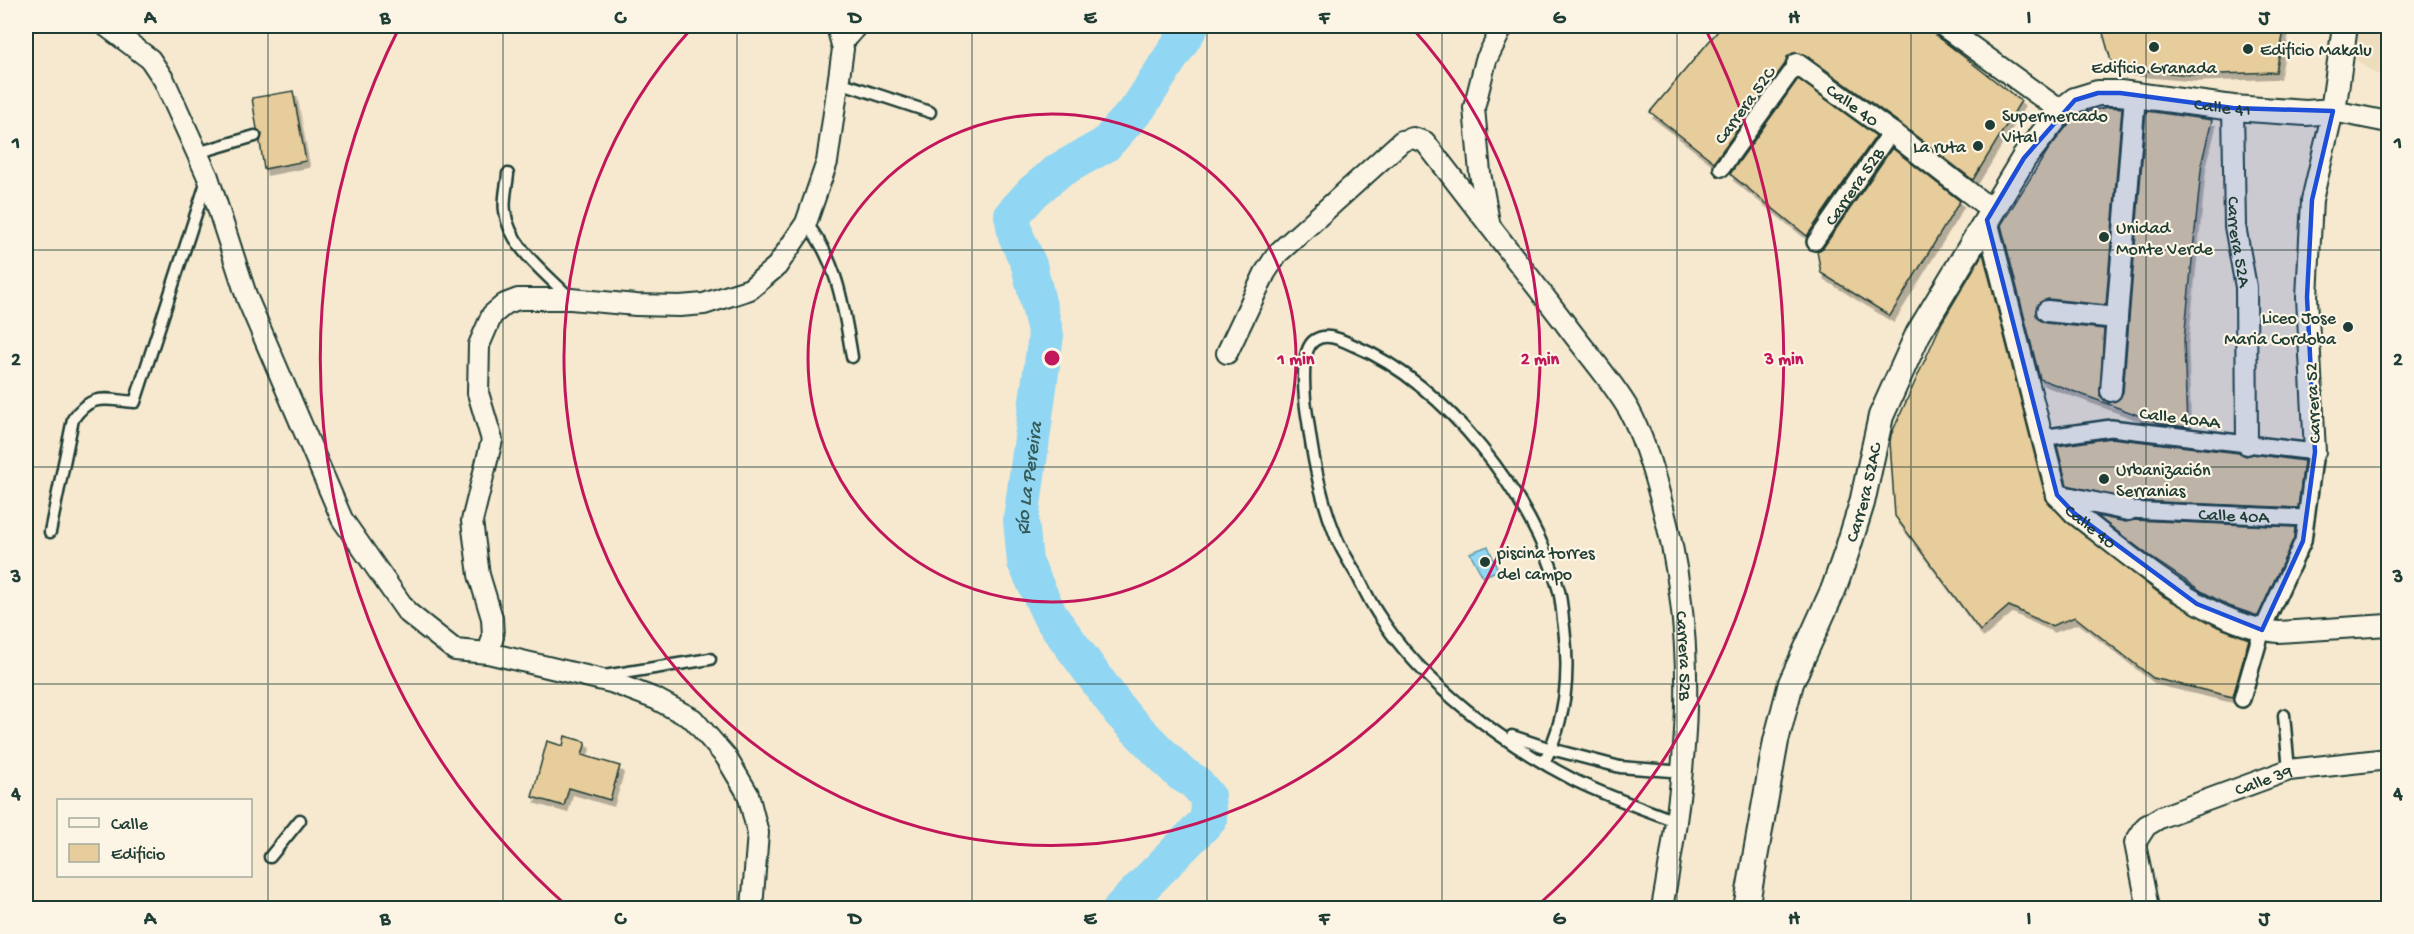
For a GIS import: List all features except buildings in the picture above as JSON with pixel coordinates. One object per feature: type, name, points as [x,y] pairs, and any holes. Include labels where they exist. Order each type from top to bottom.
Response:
[{"type":"street","points":[[106,26],[150,59],[164,80],[207,177],[248,298],[342,519],[407,612],[455,650],[488,653],[591,678],[656,699],[693,719],[726,758],[748,794],[758,833],[752,909]]},
{"type":"street","points":[[488,653],[493,637],[492,618],[479,575],[472,521],[492,440],[478,393],[479,345],[492,315],[505,304],[518,299],[571,299],[636,305],[680,306],[704,304],[750,289],[777,266],[806,223],[827,162],[843,49],[837,26]]},
{"type":"street","points":[[1490,228],[1480,173],[1474,108],[1486,60],[1503,26]]},
{"type":"street","points":[[1943,26],[2061,111]]},
{"type":"street","name":"Carrera 52","points":[[2242,699],[2262,630],[2303,541],[2315,452],[2307,297],[2312,200],[2333,111],[2345,26]]},
{"type":"street","name":"Calle 40","points":[[1797,64],[1891,132],[1990,216],[2041,438],[2057,495],[2074,513],[2197,604],[2262,630],[2278,632],[2388,625]]},
{"type":"street","name":"Carrera 52C","points":[[1722,168],[1797,64]]},
{"type":"street","name":"Calle 41","points":[[2061,111],[2075,100],[2098,93],[2233,108],[2306,113],[2333,111],[2388,122]]},
{"type":"street","points":[[2111,391],[2135,96]]},
{"type":"street","name":"Carrera 52A","points":[[2233,108],[2235,226],[2246,287],[2247,444]]},
{"type":"street","name":"Carrera 52AC","points":[[1746,909],[1776,741],[1788,694],[1811,636],[1834,588],[1847,551],[1862,503],[1881,416],[1918,334],[2024,158],[2061,111]]},
{"type":"street","name":"Carrera 52B","points":[[1815,242],[1891,132]]},
{"type":"street","name":"Carrera 52B","points":[[1227,353],[1264,273],[1278,253],[1402,141],[1413,138],[1425,142],[1629,410],[1656,480],[1675,551],[1685,624],[1688,698],[1684,772],[1678,822],[1662,909]]},
{"type":"street","points":[[2047,311],[2117,318]]},
{"type":"street","name":"Calle 40AA","points":[[2041,438],[2111,428],[2315,452]]},
{"type":"street","name":"Calle 40A","points":[[2057,495],[2128,510],[2306,518]]},
{"type":"street","name":"Calle 39","points":[[2148,909],[2135,843],[2146,826],[2161,817],[2289,770],[2388,759]]},
{"type":"lane","points":[[843,49],[863,26]]},
{"type":"lane","points":[[839,82],[930,112]]},
{"type":"lane","points":[[197,153],[255,136]]},
{"type":"lane","points":[[508,174],[504,210],[509,228],[519,245],[571,299]]},
{"type":"lane","points":[[50,532],[73,419],[82,406],[98,399],[135,402],[207,177]]},
{"type":"lane","points":[[806,223],[820,240],[830,261],[844,305],[852,357]]},
{"type":"lane","points":[[1544,763],[1551,749],[1564,706],[1568,661],[1560,592],[1537,531],[1468,429],[1431,394],[1380,356],[1335,337],[1322,337],[1312,341],[1306,352],[1305,400],[1315,472],[1335,535],[1378,615],[1413,660],[1454,700],[1497,731],[1544,763],[1578,782],[1678,822]]},
{"type":"lane","points":[[591,678],[710,659]]},
{"type":"lane","points":[[2284,715],[2289,770]]},
{"type":"lane","points":[[1497,731],[1551,749],[1620,767],[1684,772]]},
{"type":"lane","points":[[270,857],[300,820]]},
{"type":"highlighted area","points":[[2098,93],[2120,93],[2233,108],[2333,111],[2312,200],[2307,297],[2315,452],[2303,541],[2262,630],[2197,604],[2074,513],[2057,495],[1987,220],[2024,158],[2075,100]]},
{"type":"shaded area","points":[[2352,26],[2388,26],[2388,76],[2376,74],[2357,61],[2348,40]]},
{"type":"water","name":"piscina torres del campo","points":[[1488,546],[1498,570],[1483,577],[1470,553]]},
{"type":"waterway","name":"Río La Pereira","points":[[1121,908],[1209,819],[1207,796],[1195,782],[1180,773],[1122,714],[1050,616],[1025,562],[1021,520],[1046,335],[1029,265],[1016,236],[1012,215],[1033,192],[1058,171],[1105,145],[1139,107],[1191,26]]},
{"type":"place","name":"Edificio Granada","points":[[2154,47]]},
{"type":"place","name":"Edificio Makalu","points":[[2248,49]]},
{"type":"place","name":"Supermercado Vital","points":[[1990,125]]},
{"type":"place","name":"La ruta","points":[[1978,146]]},
{"type":"place","name":"Unidad Monte Verde","points":[[2104,237]]},
{"type":"place","name":"Liceo Jose Maria Cordoba","points":[[2348,327]]},
{"type":"place","name":"Urbanización Serranias","points":[[2104,479]]},
{"type":"place","name":"piscina torres del campo","points":[[1485,562]]}]
